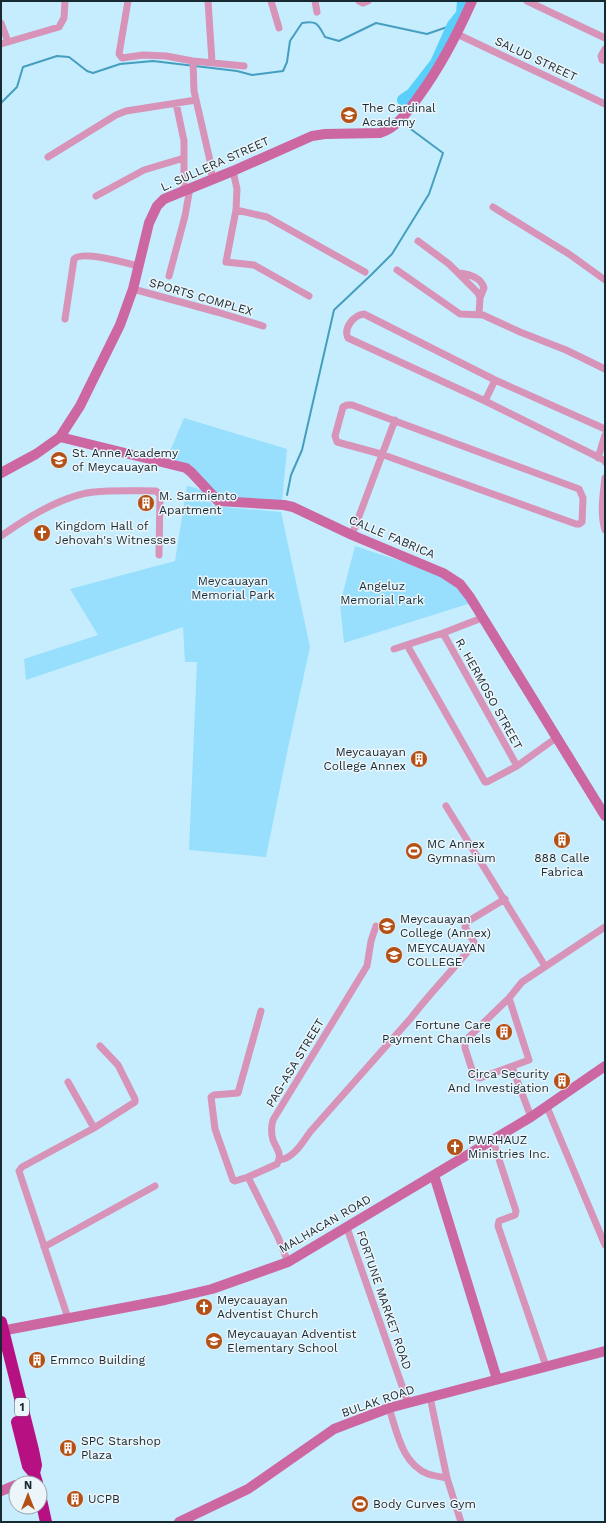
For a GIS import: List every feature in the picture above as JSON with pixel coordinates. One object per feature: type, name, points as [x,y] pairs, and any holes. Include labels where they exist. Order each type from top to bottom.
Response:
[{"type":"highway","name":"1","points":[[2,1328],[33,1450],[36,1465],[35,1475]]},
{"type":"highway","name":"1","points":[[1,1357],[28,1466],[33,1475]]},
{"type":"street","points":[[1,23],[5,43],[59,27],[64,18],[65,1]]},
{"type":"street","points":[[128,1],[119,54],[125,59],[143,55],[166,56],[194,64],[212,62],[244,66]]},
{"type":"street","points":[[208,1],[212,62]]},
{"type":"street","points":[[271,1],[279,28]]},
{"type":"street","points":[[315,1],[317,12]]},
{"type":"street","points":[[358,1],[363,3],[368,1]]},
{"type":"street","name":"L. SULLERA STREET","points":[[1,474],[36,454],[60,437],[80,406],[120,325],[133,289],[149,223],[157,206],[164,199],[212,180],[312,136],[325,134],[380,133],[388,130],[406,114],[436,73],[457,34],[472,1]]},
{"type":"street","points":[[527,1],[605,38]]},
{"type":"street","name":"SALUD STREET","points":[[457,34],[605,104]]},
{"type":"street","points":[[605,49],[601,56],[602,60],[605,61]]},
{"type":"street","points":[[194,64],[194,92],[211,165],[212,180]]},
{"type":"street","points":[[48,157],[116,115],[126,111],[196,100]]},
{"type":"street","points":[[170,276],[185,216],[187,190],[184,141],[176,103]]},
{"type":"street","points":[[96,196],[144,170],[184,158]]},
{"type":"street","points":[[233,171],[237,189],[236,210],[226,262],[254,265],[309,296]]},
{"type":"street","points":[[493,207],[569,254],[605,280]]},
{"type":"street","points":[[236,210],[266,217],[365,272]]},
{"type":"street","points":[[418,241],[449,264],[478,293],[480,298],[479,314]]},
{"type":"street","points":[[65,319],[74,259],[77,256],[91,256],[138,266]]},
{"type":"street","points":[[397,270],[460,314],[479,314],[566,350],[605,369]]},
{"type":"street","name":"SPORTS COMPLEX","points":[[133,289],[263,326]]},
{"type":"street","points":[[605,429],[495,380],[364,314],[359,314],[355,317],[347,329],[346,334],[348,338],[485,400],[604,460],[605,462]]},
{"type":"street","points":[[485,400],[495,380]]},
{"type":"street","points":[[347,405],[352,405],[395,420],[579,489],[583,498],[582,522],[576,524],[381,454],[337,442],[336,440],[335,436],[344,407],[347,405]]},
{"type":"street","points":[[352,535],[381,454],[395,420]]},
{"type":"street","points":[[598,458],[605,435]]},
{"type":"street","name":"CALLE FABRICA","points":[[60,437],[186,468],[218,501],[289,506],[352,535],[447,575],[467,592],[605,816]]},
{"type":"street","points":[[604,527],[602,502],[605,478]]},
{"type":"street","points":[[1,536],[48,507],[76,496],[94,492],[156,491],[160,495],[159,555]]},
{"type":"street","points":[[394,650],[482,618]]},
{"type":"street","name":"R. HERMOSO STREET","points":[[442,633],[517,766]]},
{"type":"street","points":[[407,645],[482,780],[487,782],[517,766],[556,738]]},
{"type":"street","points":[[446,806],[505,899],[545,966]]},
{"type":"street","points":[[261,1011],[238,1093],[214,1095],[212,1097],[215,1129],[233,1180],[235,1181],[277,1164],[279,1160],[287,1158],[295,1151],[473,945],[474,942],[465,927],[467,922],[505,899]]},
{"type":"street","name":"PAG-ASA STREET","points":[[279,1160],[280,1157],[272,1134],[273,1120],[367,966],[371,941],[376,926]]},
{"type":"street","points":[[509,998],[529,1059],[528,1061],[512,1067],[476,1078],[465,1048],[465,1043],[469,1037],[509,998],[522,982],[605,927]]},
{"type":"street","points":[[68,1318],[19,1170],[94,1128],[135,1102],[135,1099],[118,1065],[100,1046]]},
{"type":"street","name":"MALHACAN ROAD","points":[[2,1328],[68,1318],[165,1300],[212,1289],[288,1262],[493,1141],[547,1107],[605,1066]]},
{"type":"street","points":[[512,1067],[531,1117]]},
{"type":"street","points":[[68,1082],[94,1128]]},
{"type":"street","points":[[547,1107],[605,1245]]},
{"type":"street","points":[[493,1141],[516,1211],[515,1215],[499,1221],[498,1226],[546,1366]]},
{"type":"street","points":[[434,1175],[497,1379]]},
{"type":"street","points":[[248,1177],[288,1262]]},
{"type":"street","points":[[44,1247],[155,1186]]},
{"type":"street","name":"FORTUNE MARKET ROAD","points":[[347,1228],[408,1403]]},
{"type":"street","name":"BULAK ROAD","points":[[179,1522],[248,1489],[334,1429],[389,1408],[605,1351]]},
{"type":"street","points":[[430,1397],[447,1478],[461,1522]]},
{"type":"street","points":[[389,1408],[402,1449],[406,1456],[428,1474],[447,1478]]},
{"type":"green space","points":[[184,418],[287,449],[282,501],[218,496],[192,466],[167,458]]},
{"type":"green space","name":"Meycauayan Memorial Park","points":[[187,486],[201,490],[208,497],[213,506],[281,512],[310,647],[266,857],[189,850],[197,662],[185,662],[183,627],[26,680],[24,659],[98,635],[70,589],[175,561]]},
{"type":"green space","name":"Angeluz Memorial Park","points":[[355,546],[434,572],[458,587],[471,603],[344,643],[340,604]]},
{"type":"waterway","points":[[403,100],[412,94],[436,63],[453,25],[462,14],[463,1]]},
{"type":"waterway","points":[[1,103],[17,87],[23,67],[57,56],[69,57],[87,71],[93,73],[120,64],[153,61],[237,71],[252,75],[283,71],[287,62],[290,41],[302,23],[314,23],[319,26],[325,37],[339,41],[376,23],[427,34],[453,25]]},
{"type":"waterway","points":[[402,110],[403,100]]},
{"type":"waterway","points":[[287,495],[291,475],[302,450],[334,310],[392,254],[429,194],[443,153],[408,127]]},
{"type":"place","name":"The Cardinal Academy","points":[[349,115]]},
{"type":"place","name":"St. Anne Academy of Meycauayan","points":[[59,460]]},
{"type":"place","name":"M. Sarmiento Apartment","points":[[146,503]]},
{"type":"place","name":"Kingdom Hall of Jehovah's Witnesses","points":[[42,533]]},
{"type":"place","name":"Meycauayan College Annex","points":[[419,759]]},
{"type":"place","name":"888 Calle Fabrica","points":[[562,840]]},
{"type":"place","name":"MC Annex Gymnasium","points":[[414,851]]},
{"type":"place","name":"Meycauayan College (Annex)","points":[[387,926]]},
{"type":"place","name":"MEYCAUAYAN COLLEGE","points":[[394,955]]},
{"type":"place","name":"Fortune Care Payment Channels","points":[[504,1032]]},
{"type":"place","name":"Circa Security And Investigation","points":[[562,1081]]},
{"type":"place","name":"PWRHAUZ Ministries Inc.","points":[[455,1147]]},
{"type":"place","name":"Meycauayan Adventist Church","points":[[204,1307]]},
{"type":"place","name":"Meycauayan Adventist Elementary School","points":[[214,1341]]},
{"type":"place","name":"Emmco Building","points":[[37,1360]]},
{"type":"place","name":"SPC Starshop Plaza","points":[[68,1448]]},
{"type":"place","name":"UCPB","points":[[75,1499]]},
{"type":"place","name":"Body Curves Gym","points":[[360,1504]]}]
